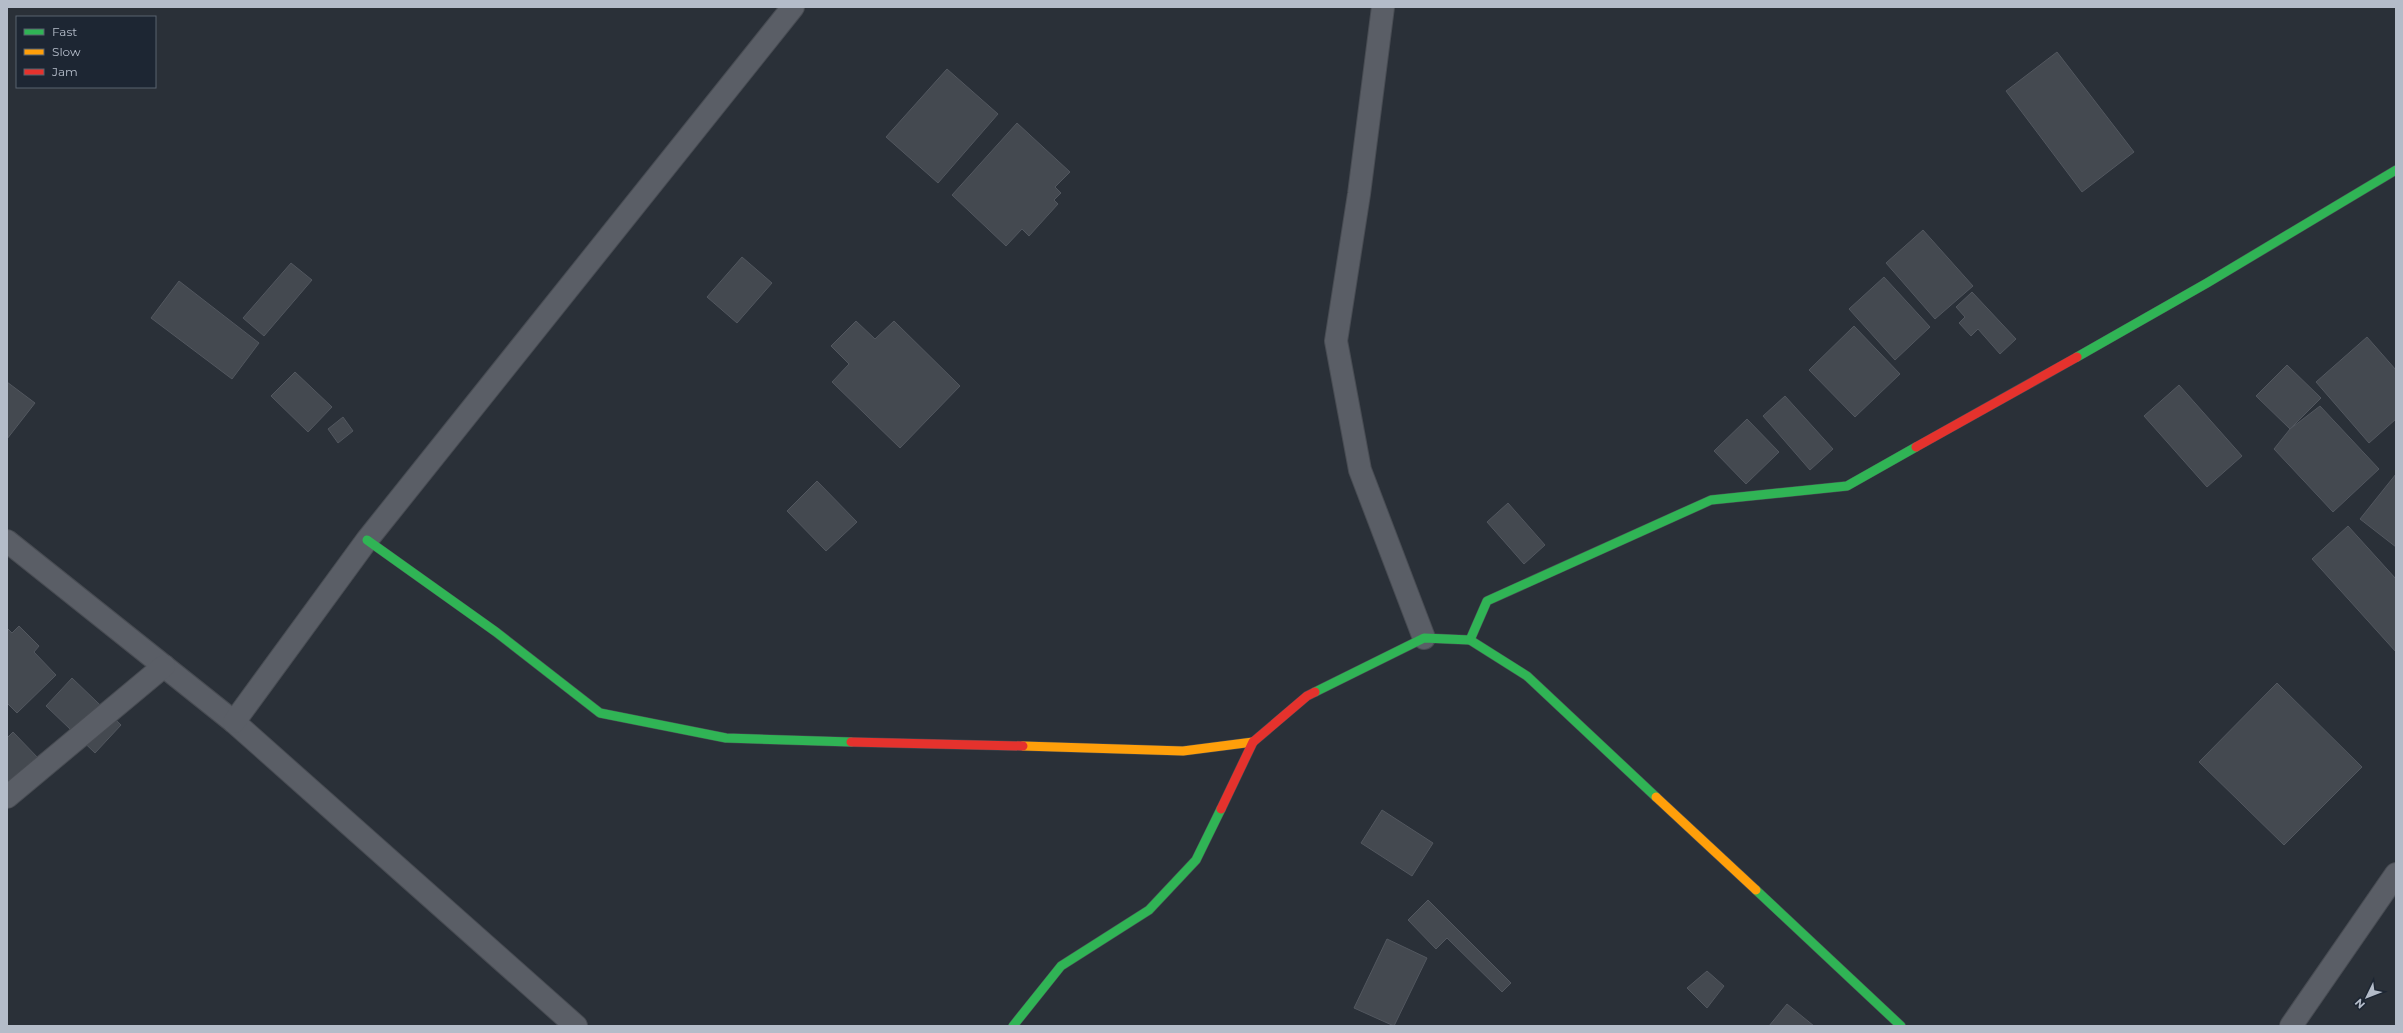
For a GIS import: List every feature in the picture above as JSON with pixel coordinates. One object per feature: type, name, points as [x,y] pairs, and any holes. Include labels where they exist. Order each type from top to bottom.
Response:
[{"type":"street","points":[[234,722],[367,540],[794,7]]},
{"type":"street","points":[[1382,7],[1359,194],[1336,341],[1360,470],[1424,638]]},
{"type":"street","points":[[1470,640],[1486,600],[1711,500],[1847,486],[2207,283],[2396,170]]},
{"type":"street","points":[[367,540],[496,632],[600,713],[726,738],[1183,751],[1253,742]]},
{"type":"street","points":[[7,541],[234,722],[576,1026]]},
{"type":"street","points":[[1013,1026],[1061,966],[1150,910],[1196,860],[1253,742],[1307,696],[1424,638],[1470,640],[1527,676],[1901,1026]]},
{"type":"street","points":[[7,797],[164,666]]},
{"type":"street","points":[[2291,1026],[2396,874]]},
{"type":"building","points":[[2057,52],[2134,152],[2082,192],[2006,91]]},
{"type":"building","points":[[947,69],[998,114],[938,183],[886,137]]},
{"type":"building","points":[[1017,123],[1070,172],[1055,187],[1061,193],[1054,200],[1058,204],[1029,236],[1022,229],[1006,246],[952,195]]},
{"type":"building","points":[[1923,230],[1973,286],[1935,319],[1886,263]]},
{"type":"building","points":[[742,257],[772,283],[737,323],[707,297]]},
{"type":"building","points":[[291,263],[312,280],[264,336],[243,318]]},
{"type":"building","points":[[1884,277],[1930,327],[1895,360],[1849,309]]},
{"type":"building","points":[[179,281],[259,343],[232,379],[151,318]]},
{"type":"building","points":[[1972,292],[2016,339],[2000,354],[1978,329],[1971,336],[1959,323],[1965,317],[1956,307]]},
{"type":"building","points":[[856,321],[875,339],[894,321],[960,386],[900,448],[832,382],[849,364],[831,346]]},
{"type":"building","points":[[1854,326],[1900,374],[1855,417],[1809,370]]},
{"type":"building","points":[[2367,337],[2396,370],[2396,419],[2369,443],[2316,382]]},
{"type":"building","points":[[2287,365],[2321,398],[2290,429],[2256,396]]},
{"type":"building","points":[[295,372],[332,407],[308,432],[271,396]]},
{"type":"building","points":[[7,382],[35,403],[7,439]]},
{"type":"building","points":[[2179,385],[2242,456],[2207,487],[2144,416]]},
{"type":"building","points":[[1785,396],[1833,449],[1810,470],[1763,416]]},
{"type":"building","points":[[2320,406],[2379,469],[2333,512],[2274,449],[2290,429]]},
{"type":"building","points":[[343,417],[353,431],[338,443],[328,429]]},
{"type":"building","points":[[1747,419],[1779,452],[1746,484],[1714,451]]},
{"type":"building","points":[[2396,474],[2396,547],[2360,519]]},
{"type":"building","points":[[817,481],[857,522],[826,551],[787,511]]},
{"type":"building","points":[[1508,503],[1545,545],[1524,564],[1487,522]]},
{"type":"building","points":[[2348,526],[2396,579],[2396,652],[2312,559]]},
{"type":"building","points":[[19,626],[39,646],[34,652],[56,675],[17,713],[7,703],[7,628],[12,633]]},
{"type":"building","points":[[72,678],[121,725],[95,753],[46,706]]},
{"type":"building","points":[[2277,683],[2362,767],[2284,845],[2199,762]]},
{"type":"building","points":[[13,732],[39,759],[7,789],[7,738]]},
{"type":"building","points":[[1382,810],[1433,843],[1412,876],[1361,843]]},
{"type":"building","points":[[1428,900],[1511,983],[1502,992],[1447,938],[1436,949],[1408,920]]},
{"type":"building","points":[[1387,939],[1427,958],[1394,1026],[1354,1008]]},
{"type":"building","points":[[1707,971],[1724,986],[1707,1008],[1687,988]]},
{"type":"building","points":[[1787,1004],[1814,1026],[1769,1026]]},
{"type":"traffic: fast","points":[[2077,357],[2207,283],[2396,170]]},
{"type":"traffic: fast","points":[[1470,640],[1487,601],[1711,500],[1847,486],[1916,447]]},
{"type":"traffic: fast","points":[[367,540],[496,632],[600,713],[726,738],[851,742]]},
{"type":"traffic: fast","points":[[1315,692],[1424,638],[1470,640],[1527,676],[1656,797]]},
{"type":"traffic: fast","points":[[1013,1026],[1061,966],[1149,910],[1196,860],[1221,809]]},
{"type":"traffic: fast","points":[[1756,890],[1901,1026]]},
{"type":"traffic: slow","points":[[1023,746],[1183,751],[1253,742]]},
{"type":"traffic: slow","points":[[1656,797],[1756,890]]},
{"type":"traffic: jam","points":[[1916,447],[2077,357]]},
{"type":"traffic: jam","points":[[1221,809],[1253,742],[1307,696],[1315,692]]},
{"type":"traffic: jam","points":[[851,742],[1023,746]]}]
